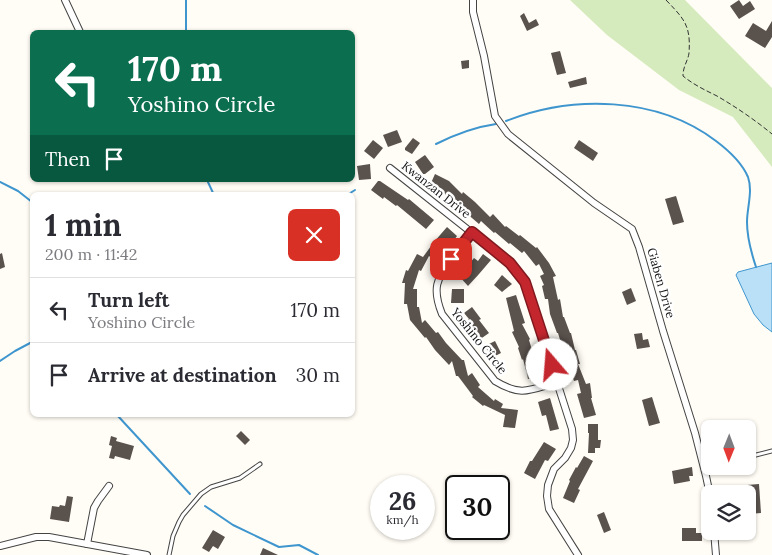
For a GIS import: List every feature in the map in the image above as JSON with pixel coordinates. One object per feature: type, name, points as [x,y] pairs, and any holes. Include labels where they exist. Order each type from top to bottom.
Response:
[{"type":"street","points":[[65,0],[79,30]]},
{"type":"street","name":"Giaben Drive","points":[[472,0],[496,116],[508,134],[594,203],[632,229],[701,450]]},
{"type":"street","name":"Kwanzan Drive","points":[[390,168],[510,263],[525,282],[572,429],[573,440],[571,448],[565,458],[554,469],[548,485],[549,509],[578,555]]},
{"type":"street","name":"Yoshino Circle","points":[[472,232],[441,272],[437,283],[436,295],[442,314],[495,382],[507,389],[527,391],[557,382]]},
{"type":"street","points":[[87,544],[94,508],[109,486]]},
{"type":"street","points":[[0,546],[43,537],[148,555]]},
{"type":"street","points":[[715,540],[716,555]]},
{"type":"lane","points":[[756,455],[772,451]]},
{"type":"lane","points":[[169,555],[173,536],[179,522],[201,494],[211,487],[240,478],[260,464]]},
{"type":"path","points":[[666,0],[683,18],[689,32],[689,55],[683,70],[683,76],[756,120],[772,134]]},
{"type":"green space","points":[[570,0],[685,0],[772,88],[772,167],[733,117],[679,90],[607,35]]},
{"type":"water","points":[[772,263],[772,332],[754,314],[736,275],[738,272]]},
{"type":"building","points":[[739,0],[743,6],[750,1],[755,9],[739,19],[730,6]]},
{"type":"building","points":[[524,13],[529,23],[536,19],[539,25],[527,31],[520,16]]},
{"type":"building","points":[[772,21],[772,37],[765,48],[745,36],[753,23],[766,31]]},
{"type":"building","points":[[560,51],[566,73],[557,75],[551,53]]},
{"type":"building","points":[[469,60],[469,68],[462,69],[461,61]]},
{"type":"building","points":[[586,77],[587,84],[570,88],[568,82]]},
{"type":"building","points":[[397,130],[402,142],[388,147],[383,135]]},
{"type":"building","points":[[413,138],[420,143],[412,154],[405,150],[405,148]]},
{"type":"building","points":[[373,140],[383,148],[374,159],[364,151]]},
{"type":"building","points":[[579,140],[598,153],[593,161],[574,148]]},
{"type":"building","points":[[425,155],[434,167],[423,174],[415,162]]},
{"type":"building","points":[[370,164],[371,179],[359,180],[357,166]]},
{"type":"building","points":[[435,174],[449,181],[490,217],[493,214],[505,227],[537,247],[549,263],[556,276],[553,277],[558,300],[560,299],[563,317],[571,333],[580,364],[578,364],[586,384],[590,383],[591,398],[596,415],[584,418],[577,394],[581,393],[578,380],[574,381],[568,367],[550,314],[548,299],[545,299],[542,286],[544,285],[540,276],[544,274],[539,264],[536,266],[524,251],[522,253],[509,244],[481,221],[479,224],[438,187],[431,183]]},
{"type":"building","points":[[378,181],[409,199],[434,220],[426,229],[397,205],[384,197],[383,199],[371,190]]},
{"type":"building","points":[[676,196],[684,222],[673,225],[665,199]]},
{"type":"building","points":[[447,227],[457,236],[436,261],[429,256],[421,271],[419,270],[413,289],[417,289],[417,307],[419,307],[422,323],[425,320],[436,333],[438,332],[446,343],[464,360],[468,376],[472,373],[480,385],[478,387],[494,401],[495,399],[503,404],[501,408],[518,410],[515,428],[503,427],[505,415],[483,406],[472,397],[458,376],[456,376],[452,361],[449,365],[435,350],[410,320],[407,304],[404,304],[405,283],[402,283],[406,270],[408,271],[417,254],[423,257]]},
{"type":"building","points":[[2,253],[5,267],[0,269],[0,254]]},
{"type":"building","points":[[483,254],[491,260],[468,286],[459,276],[471,264],[474,258],[478,261]]},
{"type":"building","points":[[502,275],[512,284],[502,292],[494,285]]},
{"type":"building","points":[[631,288],[636,301],[627,305],[622,292]]},
{"type":"building","points":[[452,289],[464,289],[464,303],[451,303]]},
{"type":"building","points":[[516,295],[525,323],[522,324],[530,339],[540,376],[528,379],[519,347],[512,332],[514,331],[506,298]]},
{"type":"building","points":[[472,307],[489,333],[479,340],[466,322],[469,319],[464,313]]},
{"type":"building","points":[[642,333],[643,340],[648,339],[650,347],[637,349],[634,334]]},
{"type":"building","points":[[495,341],[501,353],[491,358],[485,346]]},
{"type":"building","points":[[652,397],[660,423],[649,426],[642,400]]},
{"type":"building","points":[[550,398],[559,429],[550,431],[546,415],[542,416],[538,402]]},
{"type":"building","points":[[588,424],[598,424],[598,440],[601,440],[600,448],[595,448],[595,453],[588,453]]},
{"type":"building","points":[[241,431],[250,440],[245,445],[236,436]]},
{"type":"building","points":[[111,436],[117,438],[116,441],[134,446],[130,460],[115,456],[114,459],[109,458],[112,446],[109,445]]},
{"type":"building","points":[[544,442],[556,449],[548,461],[545,460],[535,479],[524,473]]},
{"type":"building","points":[[584,456],[593,461],[578,489],[580,490],[574,503],[563,498],[569,480]]},
{"type":"building","points":[[692,467],[693,476],[689,476],[690,481],[674,484],[672,471]]},
{"type":"building","points":[[759,484],[761,513],[756,513],[756,485],[747,485]]},
{"type":"building","points":[[67,496],[73,497],[69,522],[50,519],[52,506],[65,506]]},
{"type":"building","points":[[604,512],[611,530],[604,533],[597,515]]},
{"type":"building","points":[[682,528],[696,528],[696,533],[701,533],[702,541],[682,541]]},
{"type":"building","points":[[213,530],[225,537],[218,549],[213,546],[209,552],[202,548]]},
{"type":"building","points":[[263,548],[278,555],[260,555]]},
{"type":"waterway","points":[[186,0],[186,30]]},
{"type":"waterway","points":[[506,121],[558,107],[614,104],[668,115],[693,126],[730,153],[748,177],[750,194],[747,228],[756,267]]},
{"type":"waterway","points":[[436,144],[466,131],[496,124]]},
{"type":"waterway","points":[[0,182],[18,191],[30,200]]},
{"type":"waterway","points":[[208,182],[213,192]]},
{"type":"waterway","points":[[0,361],[30,343]]},
{"type":"waterway","points":[[119,417],[190,494]]},
{"type":"waterway","points":[[205,506],[233,525],[279,547],[299,545],[318,555]]},
{"type":"route","points":[[451,259],[472,232],[510,263],[525,282],[552,365]]}]
